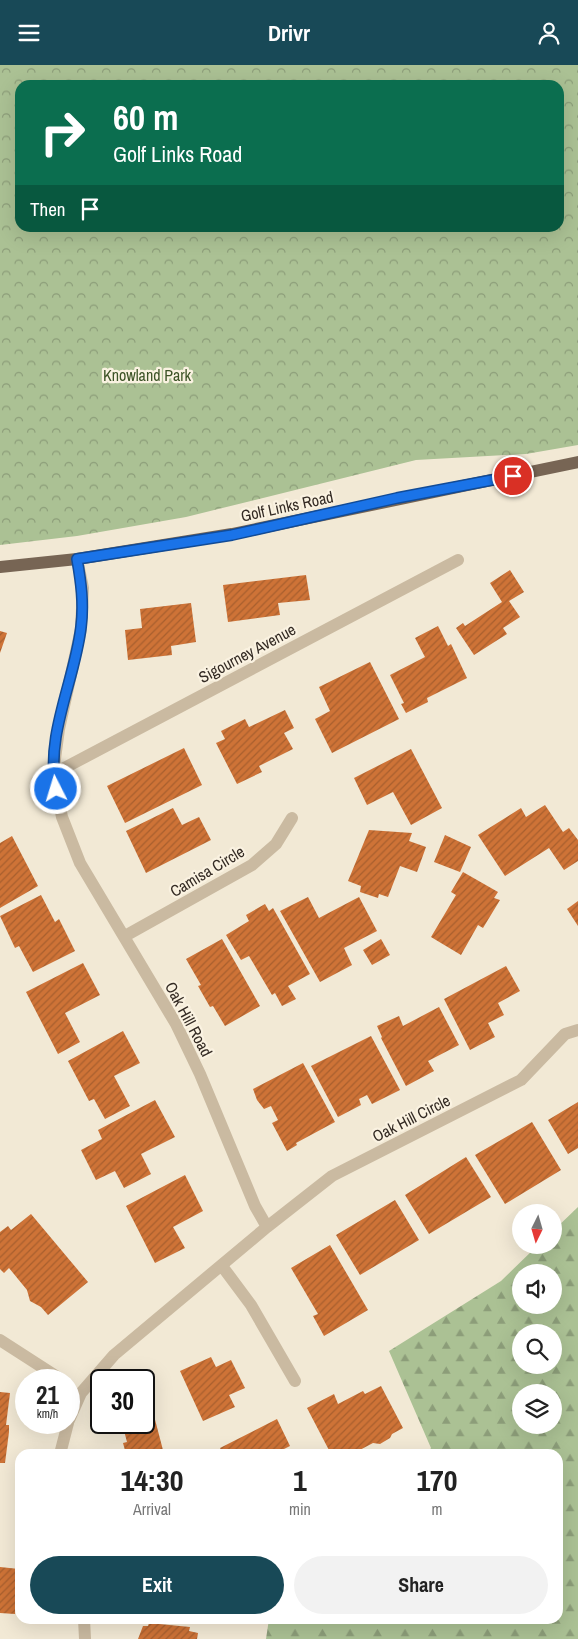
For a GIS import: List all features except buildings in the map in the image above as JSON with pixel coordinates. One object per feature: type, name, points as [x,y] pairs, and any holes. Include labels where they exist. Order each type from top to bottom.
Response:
[{"type":"main road","name":"Golf Links Road","points":[[0,567],[77,559],[232,535],[578,462]]},
{"type":"street","name":"Oak Hill Road","points":[[77,559],[82,588],[81,629],[58,729],[53,774],[62,817],[80,863],[126,936],[176,1024],[200,1074],[255,1206],[267,1227]]},
{"type":"street","name":"Sigourney Avenue","points":[[53,774],[458,561]]},
{"type":"street","name":"Camisa Circle","points":[[126,936],[252,865],[276,844],[292,819]]},
{"type":"street","name":"Oak Hill Circle","points":[[267,1227],[332,1176],[520,1080],[565,1034],[578,1030]]},
{"type":"street","points":[[81,1393],[114,1355],[267,1227]]},
{"type":"street","points":[[222,1266],[251,1305],[295,1381]]},
{"type":"street","points":[[0,1340],[45,1369]]},
{"type":"street","points":[[61,1449],[65,1434]]},
{"type":"street","points":[[84,1624],[85,1639]]},
{"type":"green space","name":"Knowland Park","points":[[0,65],[578,65],[578,445],[526,454],[416,460],[186,517],[77,536],[0,545]]},
{"type":"green space","points":[[578,1207],[578,1639],[266,1639],[268,1624],[563,1624],[563,1449],[430,1449],[389,1351],[501,1281],[512,1270],[512,1314],[562,1314],[562,1264],[518,1264],[529,1254],[562,1254],[562,1222]]},
{"type":"route","points":[[56,789],[53,774],[58,729],[81,629],[82,588],[77,559],[232,535],[397,498],[513,476]]}]
